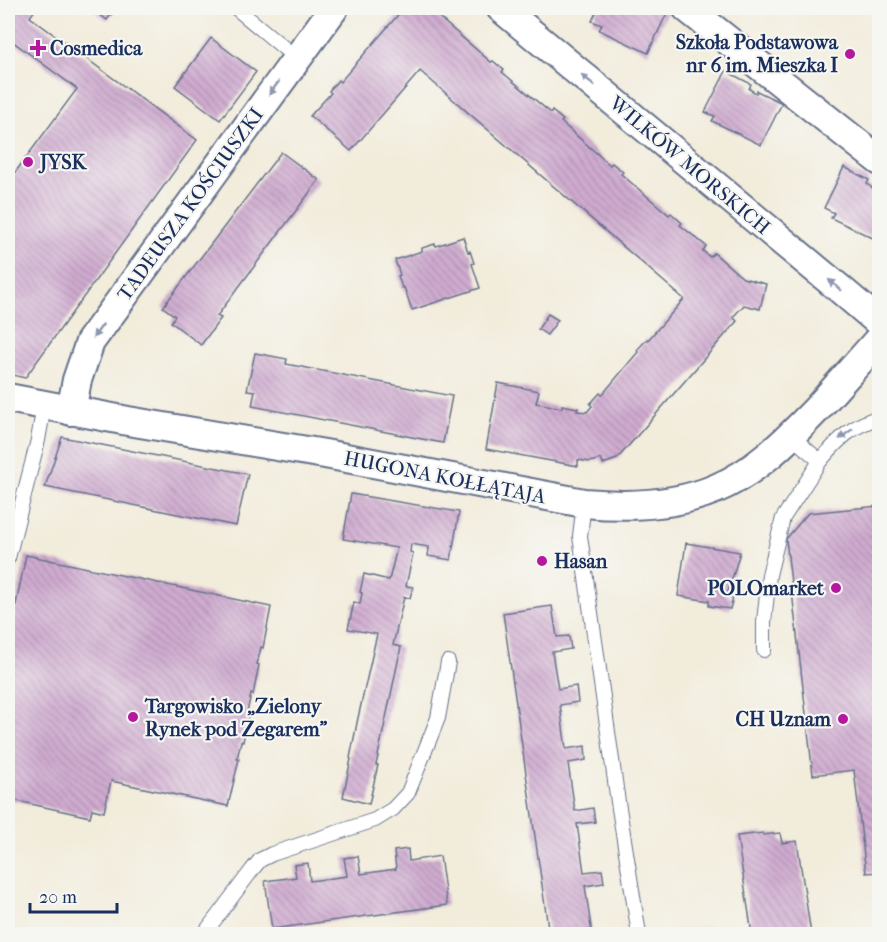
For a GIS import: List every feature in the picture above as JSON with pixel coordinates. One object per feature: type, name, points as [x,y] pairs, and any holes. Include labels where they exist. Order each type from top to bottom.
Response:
[{"type":"street","name":"TADEUSZA KOŚCIUSZKI","points":[[58,409],[77,380],[90,342],[334,8]]},
{"type":"street","name":"WILKÓW MORSKICH","points":[[501,8],[879,323]]},
{"type":"street","points":[[687,8],[879,162]]},
{"type":"street","name":"HUGONA KOŁŁĄTAJA","points":[[8,398],[58,409],[325,454],[584,503],[637,505],[681,500],[714,489],[758,464],[791,436],[843,381],[879,338]]},
{"type":"street","name":"HUGONA KOŁŁĄTAJA","points":[[843,381],[879,371]]},
{"type":"lane","points":[[236,8],[296,58]]},
{"type":"lane","points":[[8,558],[38,440],[58,409]]},
{"type":"lane","points":[[764,651],[764,622],[769,575],[783,518],[820,462],[842,436],[865,422],[879,417]]},
{"type":"lane","points":[[791,436],[820,462]]},
{"type":"lane","points":[[584,503],[580,536],[639,934]]},
{"type":"lane","points":[[204,934],[260,860],[375,820],[393,809],[408,793],[438,718],[448,662]]},
{"type":"building","points":[[8,8],[36,8],[30,17],[197,140],[25,378],[8,374],[8,182],[77,89],[8,38]]},
{"type":"building","points":[[91,8],[116,8],[107,20]]},
{"type":"building","points":[[404,8],[428,8],[491,62],[493,61],[504,70],[502,72],[551,113],[552,111],[563,120],[561,122],[610,165],[612,163],[623,172],[621,174],[669,215],[671,213],[682,223],[680,225],[706,246],[703,251],[710,257],[714,253],[743,278],[766,284],[760,309],[744,305],[733,317],[737,321],[617,459],[603,464],[601,459],[590,462],[578,460],[578,466],[486,449],[498,383],[539,391],[536,403],[562,408],[562,405],[587,412],[592,406],[590,404],[600,393],[602,395],[638,352],[637,350],[684,299],[420,71],[351,151],[310,116],[331,93],[329,91],[338,80],[340,82]]},
{"type":"building","points":[[598,8],[661,8],[668,11],[648,53],[599,30],[602,25],[592,21]]},
{"type":"building","points":[[211,38],[256,72],[220,120],[175,86]]},
{"type":"building","points":[[726,71],[751,84],[749,89],[756,93],[757,91],[782,103],[761,145],[712,121],[715,116],[705,112]]},
{"type":"building","points":[[281,152],[319,180],[217,316],[221,318],[201,345],[171,322],[175,316],[163,307]]},
{"type":"building","points":[[844,167],[869,180],[867,184],[874,189],[875,187],[879,189],[879,241],[831,218],[834,213],[824,208]]},
{"type":"building","points":[[463,237],[474,263],[472,264],[480,288],[412,310],[404,287],[402,288],[395,260],[422,251],[422,248]]},
{"type":"building","points":[[548,314],[558,320],[547,335],[538,329]]},
{"type":"building","points":[[255,353],[287,359],[286,364],[452,396],[443,443],[252,406],[255,391],[247,390]]},
{"type":"building","points":[[62,437],[248,474],[236,526],[45,487]]},
{"type":"building","points":[[351,494],[459,512],[451,560],[428,556],[429,547],[411,544],[410,552],[413,553],[406,586],[413,587],[410,598],[404,597],[393,645],[401,647],[369,804],[343,797],[377,634],[348,629],[354,602],[360,604],[364,574],[389,580],[397,548],[343,539]]},
{"type":"building","name":"CH Uznam","points":[[879,506],[879,872],[866,873],[854,770],[813,775],[786,539],[808,513]]},
{"type":"building","points":[[686,543],[740,552],[727,596],[733,598],[730,609],[709,606],[709,601],[678,596]]},
{"type":"building","name":"Targowisko „Zielony Rynek pod Zegarem”","points":[[26,555],[271,607],[228,806],[111,781],[104,812],[92,809],[90,817],[8,799],[8,643]]},
{"type":"building","points":[[552,606],[557,637],[569,636],[571,649],[552,652],[558,689],[576,686],[578,702],[560,705],[566,749],[585,746],[586,760],[568,763],[575,811],[593,808],[595,822],[577,824],[584,872],[602,870],[604,883],[585,886],[592,934],[549,934],[503,613]]},
{"type":"building","points":[[763,833],[763,835],[780,833],[782,843],[797,841],[811,934],[752,934],[737,836]]},
{"type":"building","points":[[408,849],[409,861],[440,856],[447,905],[272,929],[265,881],[296,877],[294,865],[308,863],[310,881],[347,876],[344,858],[358,856],[361,874],[396,869],[394,851]]},
{"type":"building","points":[[710,927],[711,934],[663,934],[663,933]]},
{"type":"place","name":"Cosmedica","points":[[38,48]]},
{"type":"place","name":"Szkoła Podstawowa nr 6 im. Mieszka I","points":[[850,54]]},
{"type":"place","name":"JYSK","points":[[28,162]]},
{"type":"place","name":"Hasan","points":[[542,561]]},
{"type":"place","name":"POLOmarket","points":[[836,588]]},
{"type":"place","name":"Targowisko „Zielony Rynek pod Zegarem”","points":[[133,717]]},
{"type":"place","name":"CH Uznam","points":[[843,719]]}]
